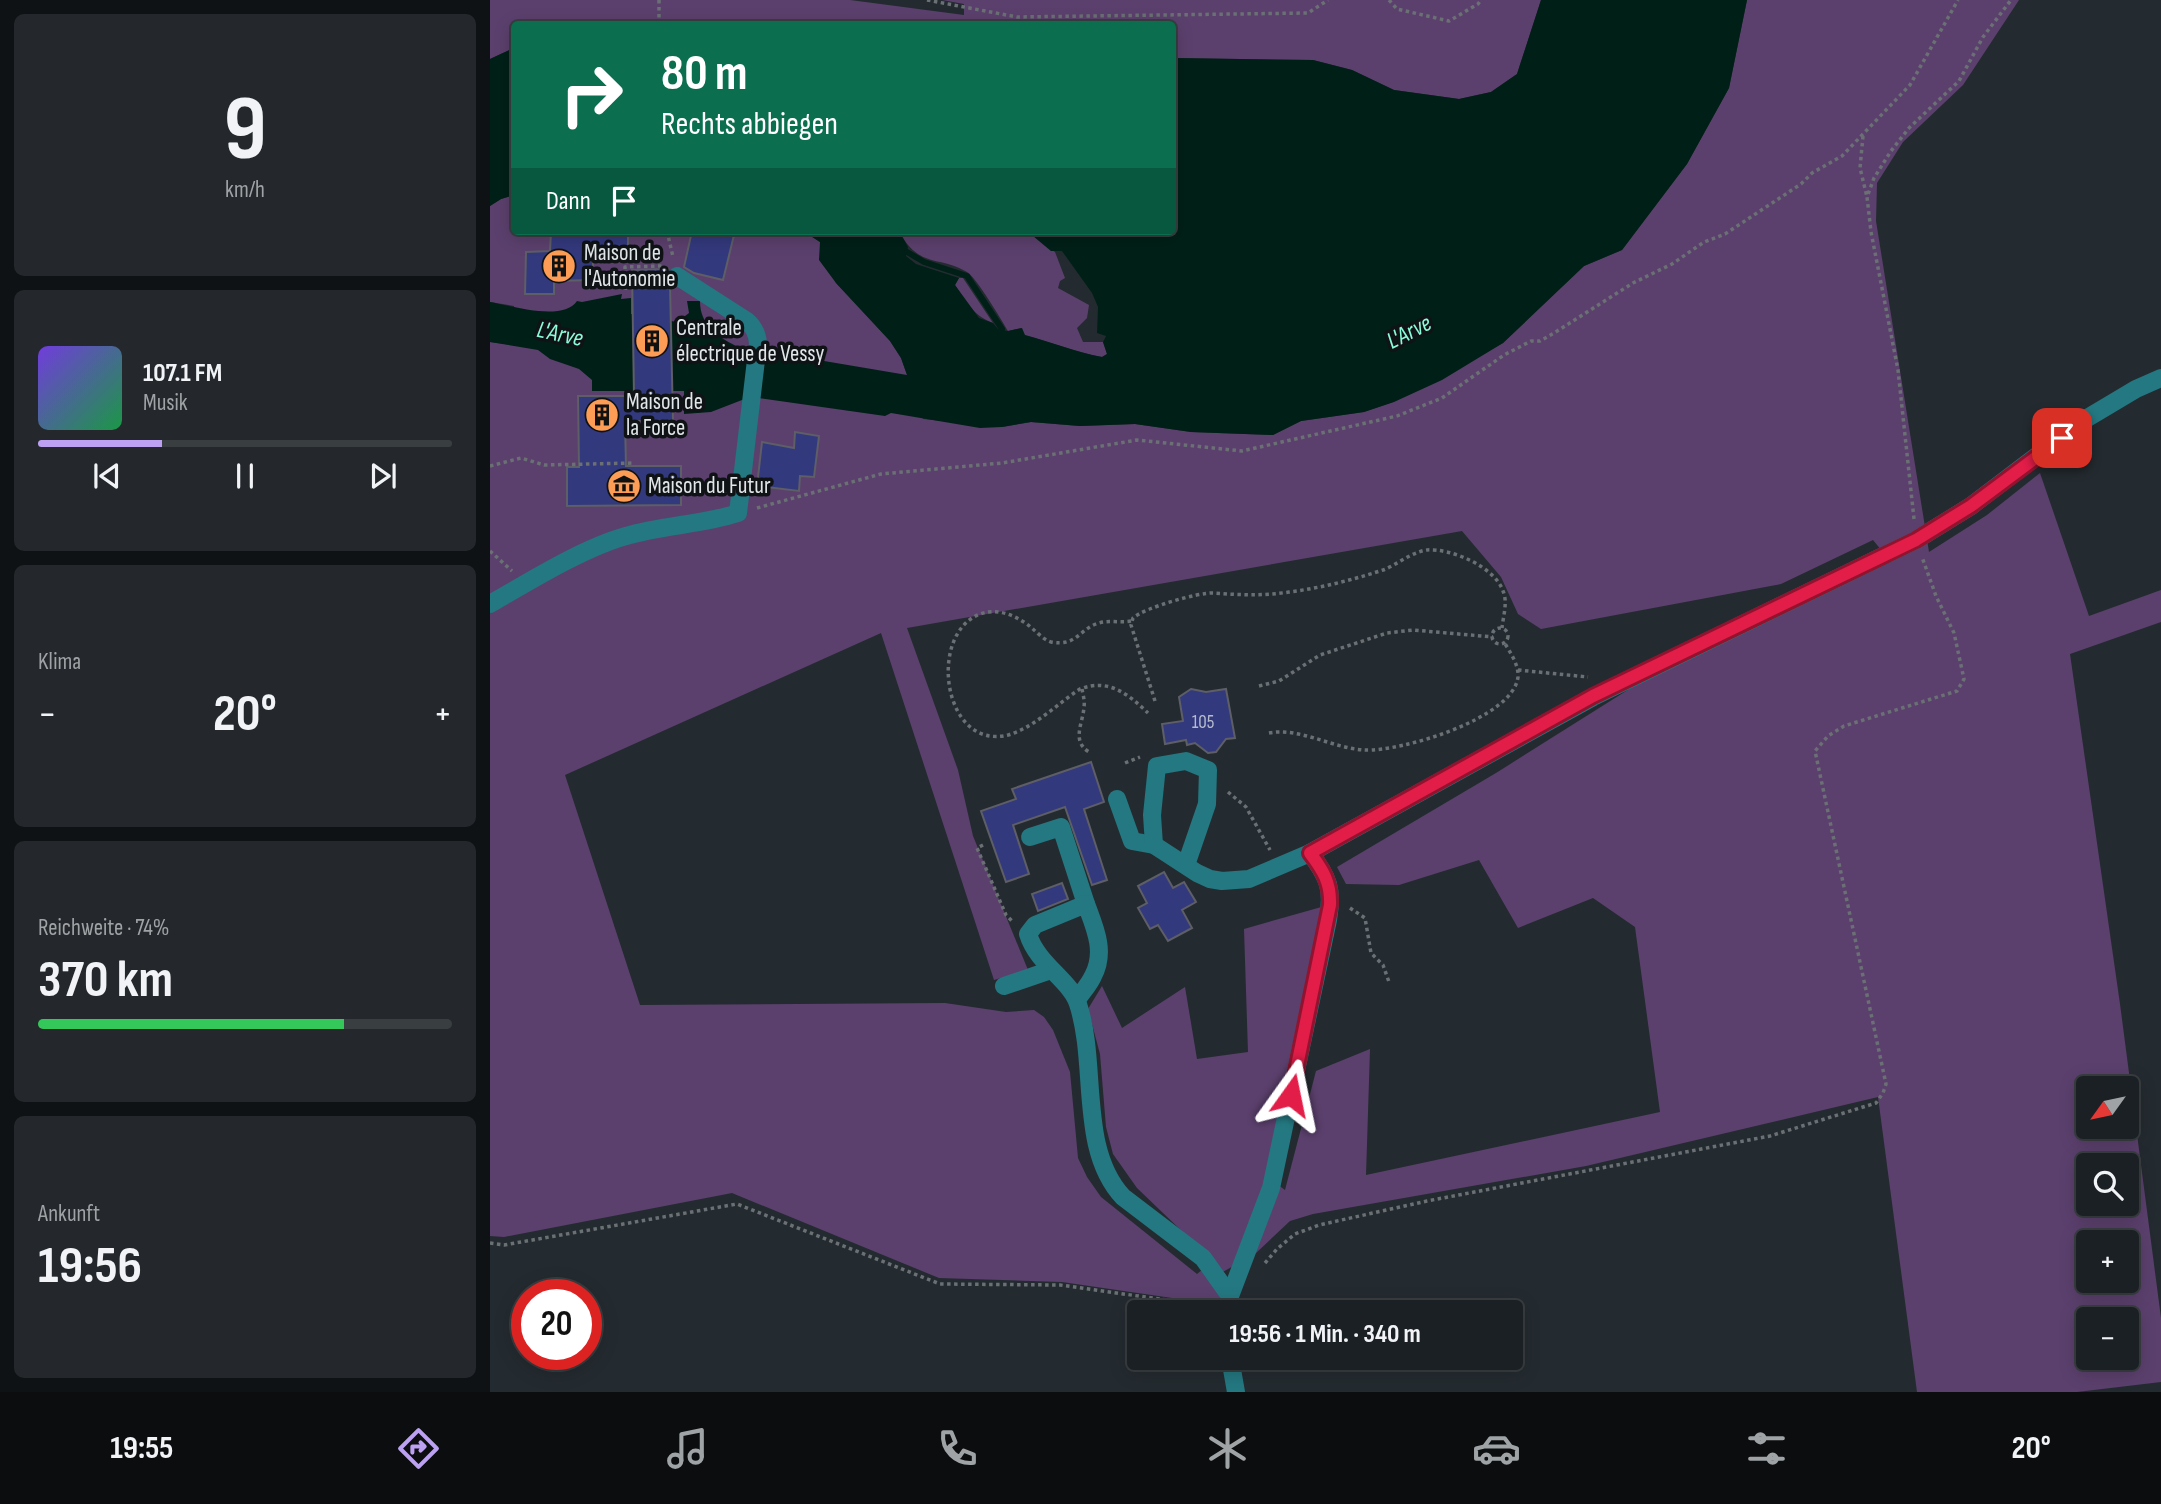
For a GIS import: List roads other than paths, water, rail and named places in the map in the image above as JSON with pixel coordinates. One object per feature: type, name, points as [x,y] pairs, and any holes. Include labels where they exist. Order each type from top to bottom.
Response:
[{"type":"street","points":[[490,604],[524,584],[616,539],[738,513],[757,335],[750,324],[676,271]]},
{"type":"street","points":[[1117,799],[1132,841],[1154,845],[1210,879],[1249,879],[1310,853],[1593,696],[1916,540],[1971,506],[2084,420],[2136,389],[2161,378]]},
{"type":"street","points":[[1154,845],[1152,815],[1157,766],[1186,761],[1208,770],[1207,804],[1186,865]]},
{"type":"street","points":[[1030,837],[1061,827],[1098,936],[1099,954],[1094,974],[1077,1000]]},
{"type":"street","points":[[1231,1300],[1271,1188],[1331,899],[1326,877],[1310,853]]},
{"type":"street","points":[[1086,904],[1031,927],[1028,934],[1051,970],[1077,1000],[1087,1044],[1096,1143],[1105,1172],[1113,1186],[1129,1202],[1203,1258],[1226,1300]]},
{"type":"street","points":[[1004,986],[1051,970]]},
{"type":"street","points":[[1232,1370],[1236,1392]]},
{"type":"water","name":"L'Arve","points":[[1541,0],[1747,0],[1729,88],[1687,164],[1622,250],[1584,266],[1503,343],[1442,380],[1394,402],[1364,412],[1301,421],[1273,435],[1191,432],[1135,424],[1080,426],[1031,422],[980,428],[891,413],[885,416],[758,398],[758,401],[742,400],[711,412],[684,414],[684,391],[592,391],[592,380],[579,369],[550,359],[538,350],[490,342],[490,302],[549,312],[561,311],[577,301],[622,294],[621,299],[631,298],[631,314],[677,322],[689,313],[687,301],[700,301],[706,323],[716,334],[736,346],[907,375],[901,358],[890,341],[836,283],[819,260],[820,242],[809,235],[901,235],[908,247],[906,256],[916,264],[959,278],[955,285],[979,318],[993,323],[998,329],[1008,331],[1022,328],[1025,335],[1102,357],[1107,354],[1103,342],[1106,336],[1097,333],[1098,307],[1092,293],[1062,251],[1051,251],[1032,235],[1176,235],[1176,58],[1313,60],[1352,70],[1394,90],[1459,99],[1491,92],[1517,74]]},
{"type":"water","points":[[511,49],[511,196],[490,206],[490,59]]},
{"type":"waterway","points":[[907,252],[924,262],[967,276],[1002,329]]},
{"type":"place","name":"Maison de l'Autonomie","points":[[559,266]]},
{"type":"place","name":"Centrale électrique de Vessy","points":[[652,341]]},
{"type":"place","name":"Maison de la Force","points":[[602,415]]},
{"type":"place","name":"Maison du Futur","points":[[624,486]]}]
